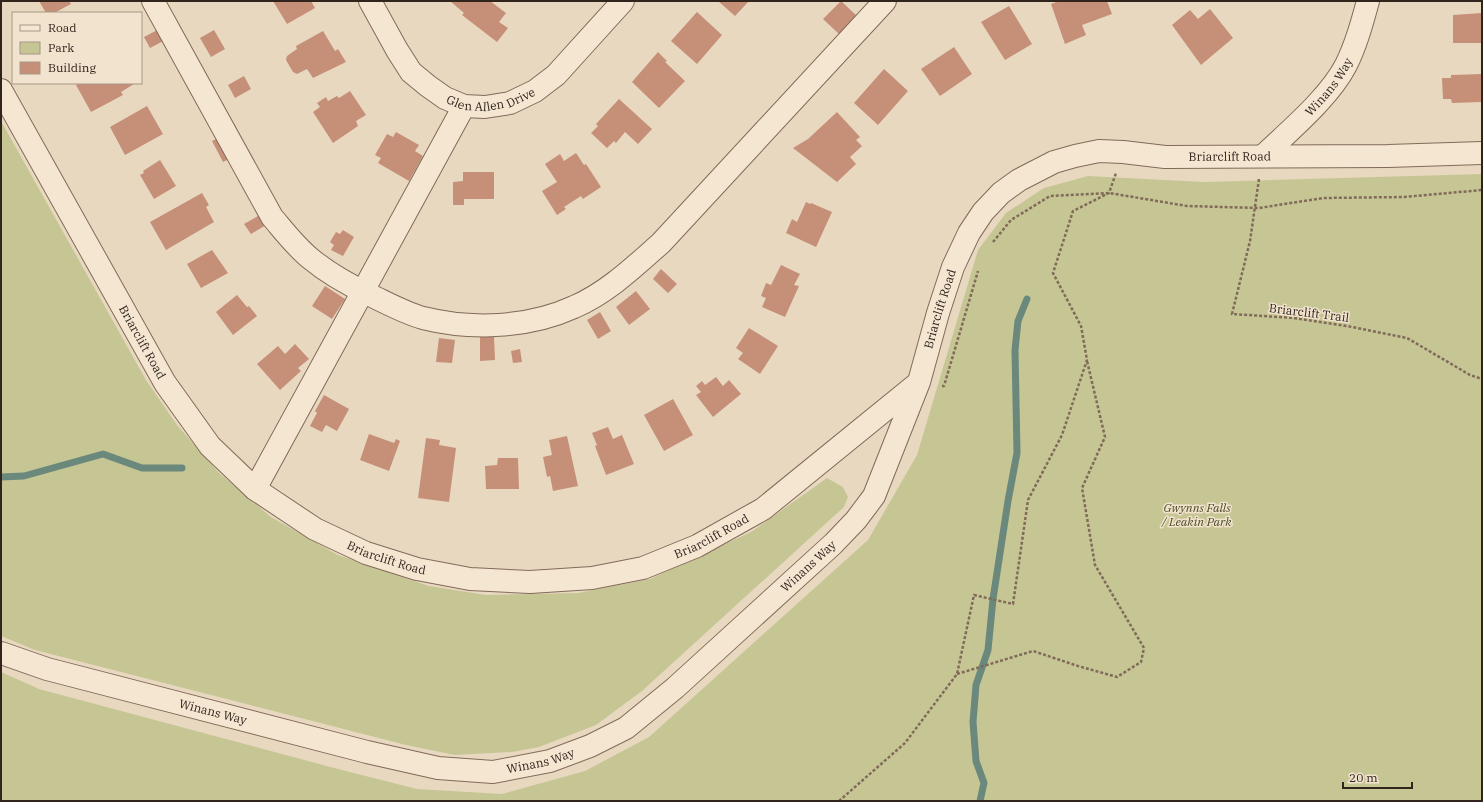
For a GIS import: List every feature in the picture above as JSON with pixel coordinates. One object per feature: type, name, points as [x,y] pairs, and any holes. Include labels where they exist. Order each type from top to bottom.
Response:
[{"type":"street","points":[[153,1],[272,217],[290,238],[310,258],[334,276],[390,305],[422,317],[448,323],[476,325],[510,325],[547,316],[574,307],[602,291],[634,268],[661,243],[885,1]]},
{"type":"street","name":"Glen Allen Drive","points":[[370,1],[412,72],[445,98],[464,106],[485,107],[510,103],[536,91],[556,75],[623,1]]},
{"type":"street","name":"Winans Way","points":[[1263,156],[1323,98],[1345,66],[1358,35],[1368,1]]},
{"type":"street","name":"Briarclift Road","points":[[1,90],[165,383],[210,446],[255,489],[314,529],[366,552],[417,569],[470,579],[530,582],[592,578],[643,568],[690,549],[763,509],[919,382],[938,313],[953,267],[969,233],[983,212],[1001,192],[1019,180],[1054,162],[1098,152],[1122,152],[1165,157],[1388,156],[1482,153]]},
{"type":"street","points":[[255,489],[464,106]]},
{"type":"street","name":"Winans Way","points":[[1,653],[48,669],[367,752],[438,768],[493,772],[550,761],[590,746],[626,728],[675,688],[833,544],[856,520],[874,496],[919,382]]},
{"type":"path","points":[[957,674],[1033,651],[1117,677],[1141,662],[1144,648],[1095,565],[1082,488],[1106,437],[1087,360],[1081,326],[1053,273],[1073,211],[1109,193],[1122,152]]},
{"type":"path","name":"Briarclift Trail","points":[[1263,156],[1250,241],[1232,314],[1294,318],[1347,326],[1407,338],[1470,375],[1482,379]]},
{"type":"path","points":[[988,247],[1011,220],[1050,196],[1109,193],[1188,206],[1259,208],[1323,198],[1404,197],[1482,190]]},
{"type":"path","points":[[919,382],[944,386],[979,268]]},
{"type":"path","points":[[839,801],[905,743],[957,674],[974,595],[1012,604],[1028,500],[1062,435],[1087,360]]},
{"type":"green space","points":[[1,121],[146,380],[177,425],[219,473],[271,517],[338,555],[429,586],[486,595],[578,593],[650,579],[751,532],[827,478],[843,487],[848,497],[844,507],[642,691],[596,725],[539,747],[512,752],[455,755],[406,745],[35,650],[1,636]]},
{"type":"green space","name":"Gwynns Falls / Leakin Park","points":[[1482,174],[1482,801],[1,801],[1,672],[39,689],[417,789],[502,794],[585,771],[649,737],[868,540],[917,455],[978,250],[1006,213],[1044,188],[1088,176],[1205,182]]},
{"type":"building","points":[[39,1],[69,1],[71,4],[56,12],[45,12]]},
{"type":"building","points":[[273,1],[311,1],[315,8],[287,24]]},
{"type":"building","points":[[450,1],[490,1],[506,13],[499,22],[508,28],[497,42],[462,15],[464,13]]},
{"type":"building","points":[[718,1],[749,1],[735,16]]},
{"type":"building","points":[[841,1],[857,16],[839,34],[823,19]]},
{"type":"building","points":[[1059,1],[1107,1],[1112,14],[1082,25],[1086,35],[1065,44],[1051,4]]},
{"type":"building","points":[[1009,6],[1032,44],[1005,60],[981,22]]},
{"type":"building","points":[[1210,9],[1233,38],[1201,65],[1172,25],[1190,10],[1198,19]]},
{"type":"building","points":[[697,12],[722,35],[697,64],[671,41]]},
{"type":"building","points":[[1482,13],[1482,43],[1453,43],[1453,15]]},
{"type":"building","points":[[163,27],[169,38],[150,48],[144,37]]},
{"type":"building","points":[[214,30],[225,49],[211,57],[200,38]]},
{"type":"building","points":[[323,31],[335,51],[338,49],[346,62],[313,78],[307,69],[297,74],[293,72],[286,60],[287,56],[297,49],[296,46]]},
{"type":"building","points":[[954,47],[972,74],[940,96],[921,69]]},
{"type":"building","points":[[658,52],[667,61],[665,62],[685,81],[659,108],[632,82]]},
{"type":"building","points":[[884,69],[908,91],[878,125],[854,103]]},
{"type":"building","points":[[1482,74],[1482,102],[1452,103],[1451,99],[1443,99],[1442,78],[1451,78],[1451,75]]},
{"type":"building","points":[[244,76],[251,89],[235,98],[228,85]]},
{"type":"building","points":[[134,84],[121,92],[123,95],[91,112],[76,85]]},
{"type":"building","points":[[350,91],[366,115],[356,121],[358,126],[333,143],[313,112],[320,107],[317,103],[326,97],[328,101],[337,96],[339,98]]},
{"type":"building","points":[[619,99],[652,129],[638,144],[625,132],[616,143],[614,141],[607,148],[591,133],[598,126],[596,124]]},
{"type":"building","points":[[147,106],[163,134],[125,155],[110,127]]},
{"type":"building","points":[[837,112],[860,137],[856,140],[862,146],[850,157],[856,164],[837,182],[793,148],[808,139]]},
{"type":"building","points":[[396,132],[419,145],[415,151],[423,156],[409,181],[378,163],[381,158],[375,155],[387,134],[393,137]]},
{"type":"building","points":[[224,135],[235,156],[223,162],[212,141]]},
{"type":"building","points":[[576,153],[584,165],[586,164],[601,187],[583,199],[581,196],[564,207],[566,209],[557,215],[542,191],[557,182],[545,164],[560,154],[564,161]]},
{"type":"building","points":[[160,160],[176,186],[154,199],[140,175],[144,173],[143,171]]},
{"type":"building","points":[[463,172],[494,172],[494,199],[464,199],[464,205],[453,205],[453,182],[463,181]]},
{"type":"building","points":[[202,193],[209,205],[206,207],[214,222],[166,250],[150,222]]},
{"type":"building","points":[[806,202],[832,212],[816,247],[786,233],[792,219],[797,222]]},
{"type":"building","points":[[265,212],[271,222],[251,234],[244,224]]},
{"type":"building","points":[[343,230],[354,237],[343,256],[331,250],[334,245],[330,242],[336,232],[340,234]]},
{"type":"building","points":[[212,250],[228,273],[201,288],[187,264]]},
{"type":"building","points":[[781,265],[800,274],[794,285],[799,286],[785,317],[762,307],[766,298],[761,296],[766,283],[771,285]]},
{"type":"building","points":[[661,269],[677,284],[668,293],[653,279]]},
{"type":"building","points":[[325,286],[345,299],[332,319],[312,306]]},
{"type":"building","points":[[636,291],[650,309],[629,325],[616,307]]},
{"type":"building","points":[[237,295],[257,316],[233,335],[216,312]]},
{"type":"building","points":[[600,312],[611,331],[598,339],[587,320]]},
{"type":"building","points":[[749,328],[778,346],[760,374],[738,359],[743,353],[736,348]]},
{"type":"building","points":[[480,337],[494,337],[495,360],[480,361]]},
{"type":"building","points":[[439,338],[455,340],[452,363],[436,362]]},
{"type":"building","points":[[295,344],[309,359],[298,368],[301,371],[280,390],[257,364],[278,346],[285,354]]},
{"type":"building","points":[[520,349],[522,362],[513,363],[511,351]]},
{"type":"building","points":[[716,377],[723,386],[729,380],[741,394],[713,417],[696,395],[701,392],[696,386],[702,381],[705,385]]},
{"type":"building","points":[[324,395],[349,409],[337,431],[326,425],[322,432],[310,426],[317,413],[315,411]]},
{"type":"building","points":[[673,399],[693,435],[664,451],[644,415]]},
{"type":"building","points":[[608,427],[613,439],[622,435],[634,464],[606,475],[595,446],[597,445],[592,433]]},
{"type":"building","points":[[369,434],[394,443],[396,439],[400,441],[389,471],[360,460]]},
{"type":"building","points":[[567,436],[578,486],[553,491],[550,476],[547,477],[543,457],[552,455],[549,440]]},
{"type":"building","points":[[426,438],[440,440],[439,445],[456,448],[449,502],[418,498]]},
{"type":"building","points":[[498,458],[518,458],[519,489],[486,489],[485,466],[497,465]]},
{"type":"waterway","points":[[980,801],[984,783],[976,761],[973,722],[976,685],[988,650],[993,599],[1017,453],[1015,350],[1018,321],[1027,299]]},
{"type":"waterway","points":[[1,477],[24,476],[103,454],[142,468],[182,468]]}]
